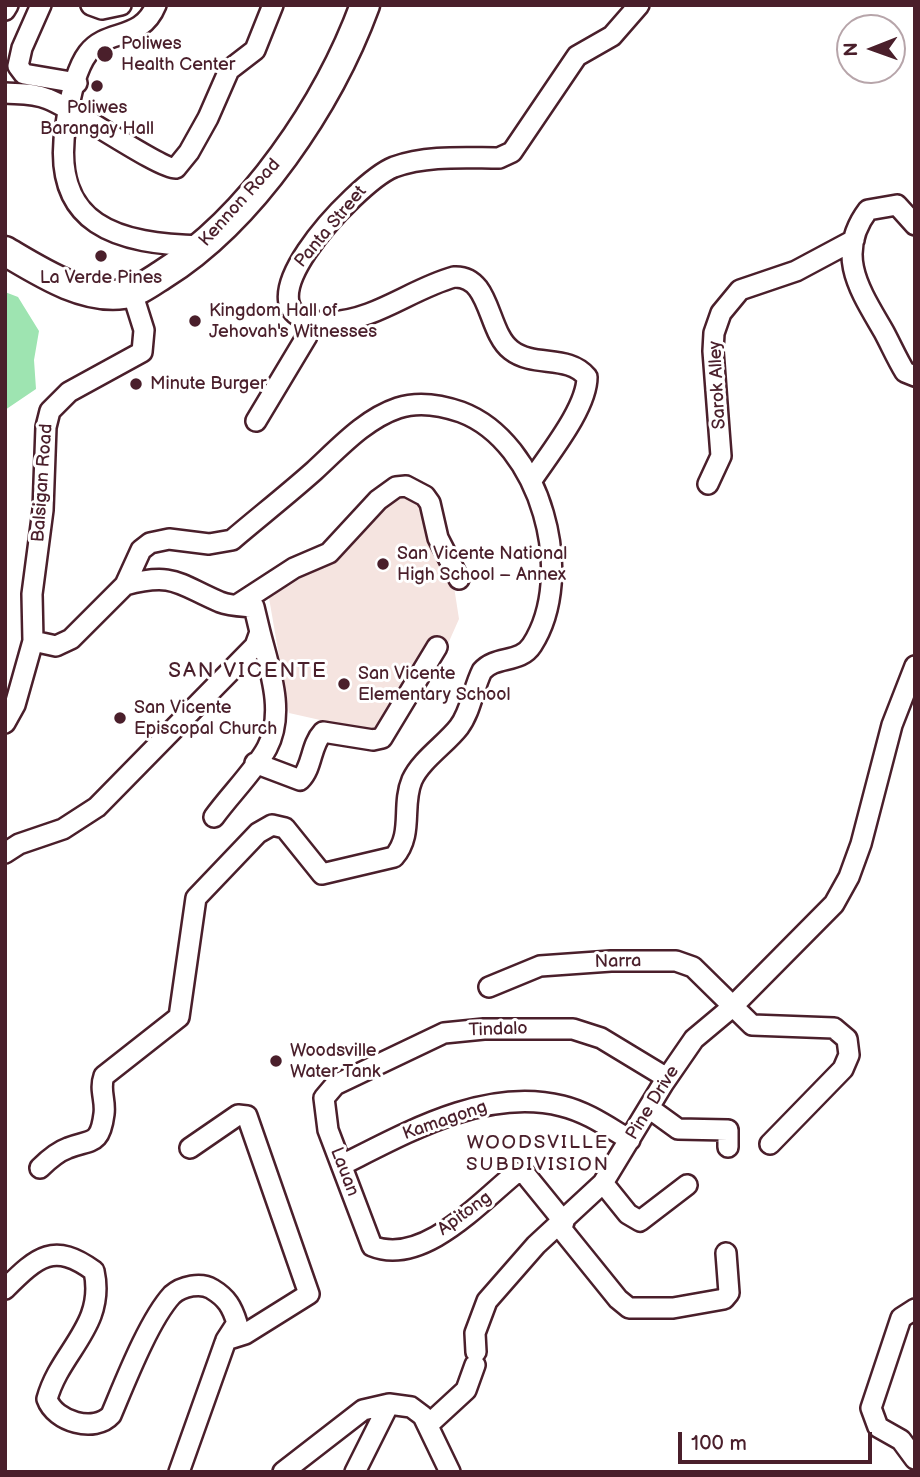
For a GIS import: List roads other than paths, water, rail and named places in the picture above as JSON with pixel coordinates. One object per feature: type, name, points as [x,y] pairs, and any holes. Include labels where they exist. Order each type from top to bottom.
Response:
[{"type":"highway","name":"Kennon Road","points":[[132,292],[202,246],[263,182],[309,120],[333,80],[365,5]]},
{"type":"highway","points":[[5,251],[50,276],[87,290],[112,295],[132,292]]},
{"type":"street","points":[[5,10],[8,5]]},
{"type":"street","points":[[41,5],[22,48],[18,66],[24,74],[77,83]]},
{"type":"street","points":[[91,5],[102,9],[121,5]]},
{"type":"street","points":[[156,5],[140,28],[90,50],[68,110],[63,150],[64,175],[92,219],[103,228],[131,240],[202,246]]},
{"type":"street","points":[[5,93],[40,96],[121,138],[165,167],[176,168],[189,152],[208,118],[229,70],[255,50],[273,5]]},
{"type":"street","name":"Panta Street","points":[[302,318],[289,305],[287,290],[291,277],[310,248],[362,187],[384,172],[410,163],[499,158],[512,152],[577,56],[612,36],[639,5]]},
{"type":"street","points":[[915,225],[897,205],[868,210],[858,223],[853,262],[858,289],[905,372],[915,376]]},
{"type":"street","name":"Sarok Alley","points":[[708,484],[721,456],[713,351],[714,333],[721,313],[740,290],[796,271],[854,240]]},
{"type":"street","points":[[302,318],[323,322],[351,319],[381,310],[447,279],[463,277],[474,282],[502,338],[512,351],[550,363],[570,364],[587,377],[587,388],[580,404],[532,480]]},
{"type":"street","name":"Balsigan Road","points":[[5,723],[15,705],[33,641],[31,602],[43,510],[47,419],[54,403],[61,397],[142,352],[144,330],[132,292]]},
{"type":"street","points":[[256,421],[307,336],[307,328],[302,318]]},
{"type":"street","points":[[33,641],[47,646],[63,645],[125,585],[141,550],[150,543],[169,539],[209,544],[232,540],[361,429],[398,408],[421,404],[450,408],[489,426],[510,446],[532,480],[546,520],[551,585],[546,613],[532,646],[524,654],[488,665],[482,671],[461,724],[413,778],[408,801],[407,830],[402,848],[394,858],[322,874],[285,828],[272,825],[258,833],[196,898],[179,1017],[104,1076],[100,1087],[104,1111],[99,1134],[91,1143],[69,1147],[40,1168]]},
{"type":"street","points":[[237,605],[294,568],[329,553],[378,500],[396,487],[406,486],[425,496],[430,503],[438,538],[459,579]]},
{"type":"street","points":[[125,585],[151,578],[179,581],[223,603],[254,607],[258,617],[275,692],[275,716],[266,749],[214,817]]},
{"type":"street","points":[[5,853],[19,844],[64,829],[120,787],[173,727],[225,680],[255,646],[260,632]]},
{"type":"street","points":[[255,763],[300,780],[305,775],[316,739],[323,732],[373,740],[382,738],[437,647]]},
{"type":"street","name":"Pine Drive","points":[[428,1425],[466,1390],[475,1358],[475,1333],[487,1301],[536,1245],[562,1224],[603,1183],[694,1039],[731,1008],[834,904],[849,877],[861,844],[892,725],[915,666]]},
{"type":"street","name":"Narra","points":[[489,987],[540,966],[611,961],[677,961],[693,968],[731,1008],[752,1025],[834,1028],[847,1039],[849,1055],[843,1069],[770,1144]]},
{"type":"street","name":"Tindalo","points":[[330,1090],[444,1033],[484,1029],[573,1029],[601,1038],[667,1078]]},
{"type":"street","name":"Lauan","points":[[330,1090],[324,1098],[324,1117],[372,1246],[380,1249]]},
{"type":"street","name":"Kamagong","points":[[342,1165],[414,1129],[490,1104],[533,1101],[564,1106],[591,1116],[629,1140]]},
{"type":"street","points":[[649,1108],[678,1129],[728,1130],[728,1147]]},
{"type":"street","points":[[190,1149],[238,1115],[247,1116],[309,1294],[245,1334],[226,1340]]},
{"type":"street","name":"Apitong","points":[[380,1249],[409,1247],[452,1227],[516,1172],[525,1174],[562,1224]]},
{"type":"street","points":[[603,1183],[628,1214],[640,1221],[687,1185]]},
{"type":"street","points":[[562,1224],[618,1299],[629,1308],[673,1308],[724,1299],[729,1293],[726,1253]]},
{"type":"street","points":[[5,1289],[36,1262],[53,1254],[73,1256],[94,1271],[98,1295],[94,1309],[54,1381],[47,1399],[53,1408],[81,1423],[102,1424],[111,1415],[155,1323],[173,1294],[199,1286],[209,1287],[227,1300],[237,1323],[226,1340],[178,1472]]},
{"type":"street","points":[[915,1310],[901,1318],[871,1408],[878,1427],[901,1440],[915,1459]]},
{"type":"street","points":[[355,1472],[389,1404]]},
{"type":"street","points":[[283,1472],[363,1410],[389,1404],[411,1407],[423,1416],[450,1472]]},
{"type":"place","name":"Poliwes Health Center","points":[[105,54]]},
{"type":"place","name":"Poliwes Barangay Hall","points":[[97,86]]},
{"type":"place","name":"La Verde Pines","points":[[101,256]]},
{"type":"place","name":"Kingdom Hall of Jehovah's Witnesses","points":[[195,321]]},
{"type":"place","name":"Minute Burger","points":[[136,384]]},
{"type":"place","name":"San Vicente National High School – Annex","points":[[383,564]]},
{"type":"place","name":"San Vicente Elementary School","points":[[344,684]]},
{"type":"place","name":"San Vicente Episcopal Church","points":[[120,718]]},
{"type":"place","name":"Woodsville Water Tank","points":[[276,1061]]},
{"type":"district","name":"SAN VICENTE","points":[[248,672]]},
{"type":"district","name":"WOODSVILLE SUBDIVISION","points":[[538,1154]]}]
